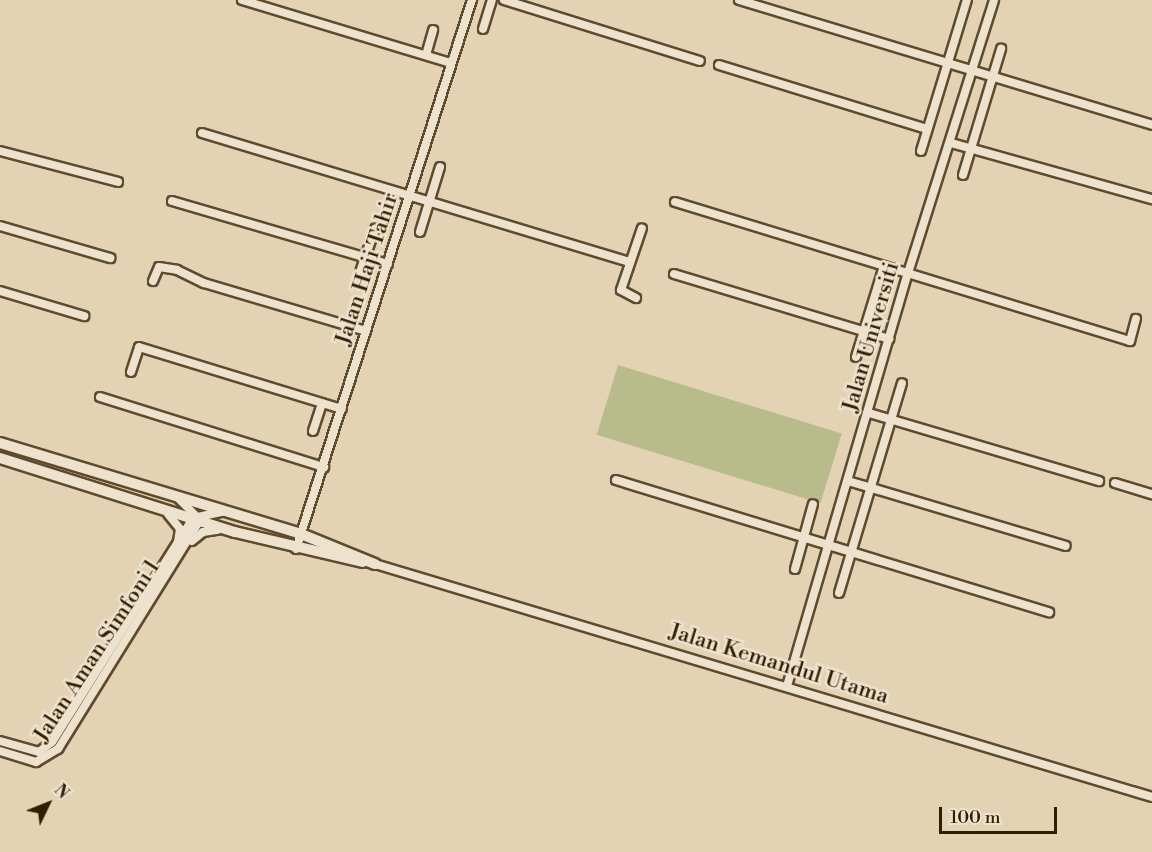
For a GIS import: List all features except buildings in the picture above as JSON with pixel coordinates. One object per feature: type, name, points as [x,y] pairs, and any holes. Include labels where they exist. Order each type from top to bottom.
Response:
[{"type":"street","points":[[242,0],[451,63]]},
{"type":"street","name":"Jalan Haji Tahir","points":[[296,549],[472,0]]},
{"type":"street","points":[[483,29],[492,0]]},
{"type":"street","points":[[504,0],[700,61]]},
{"type":"street","points":[[740,0],[972,73],[1152,125]]},
{"type":"street","points":[[921,151],[967,0]]},
{"type":"street","name":"Jalan Universiti","points":[[787,686],[869,413],[908,273],[951,143],[993,0]]},
{"type":"street","points":[[426,55],[433,30]]},
{"type":"street","points":[[963,175],[1001,50]]},
{"type":"street","points":[[719,65],[927,129]]},
{"type":"street","points":[[202,133],[630,262]]},
{"type":"street","points":[[951,143],[1152,199]]},
{"type":"street","points":[[0,151],[118,182]]},
{"type":"street","points":[[420,232],[440,167]]},
{"type":"street","points":[[172,201],[388,264]]},
{"type":"street","points":[[675,202],[1130,341],[1136,319]]},
{"type":"street","points":[[0,226],[110,258]]},
{"type":"street","points":[[636,298],[621,292],[642,228]]},
{"type":"street","points":[[360,272],[375,229]]},
{"type":"street","points":[[856,357],[884,266]]},
{"type":"street","points":[[153,281],[159,267],[177,270],[204,283],[366,331]]},
{"type":"street","points":[[674,274],[889,339]]},
{"type":"street","points":[[0,291],[84,316]]},
{"type":"street","points":[[131,372],[140,347],[342,410]]},
{"type":"street","points":[[839,593],[902,383]]},
{"type":"street","points":[[100,397],[324,467]]},
{"type":"street","points":[[313,431],[322,403]]},
{"type":"street","points":[[869,413],[1099,481]]},
{"type":"street","points":[[0,443],[301,534],[375,564]]},
{"type":"street","points":[[0,458],[154,504],[235,532],[296,549],[375,564]]},
{"type":"street","points":[[616,480],[1049,612]]},
{"type":"street","points":[[848,481],[1066,546]]},
{"type":"street","points":[[1115,483],[1152,494]]},
{"type":"street","points":[[176,496],[197,518]]},
{"type":"street","points":[[154,504],[174,518],[180,529],[182,547],[203,532],[235,532]]},
{"type":"street","points":[[795,569],[813,504]]},
{"type":"street","points":[[197,518],[227,512]]},
{"type":"street","name":"Jalan Aman Simfoni 1","points":[[0,751],[36,762],[58,748],[182,547],[197,518]]},
{"type":"street","name":"Jalan Aman Simfoni 1","points":[[0,741],[39,752],[52,741],[182,547]]},
{"type":"street","name":"Jalan Kemandul Utama","points":[[375,564],[1152,797]]},
{"type":"green space","points":[[618,365],[842,433],[820,503],[597,435]]}]
